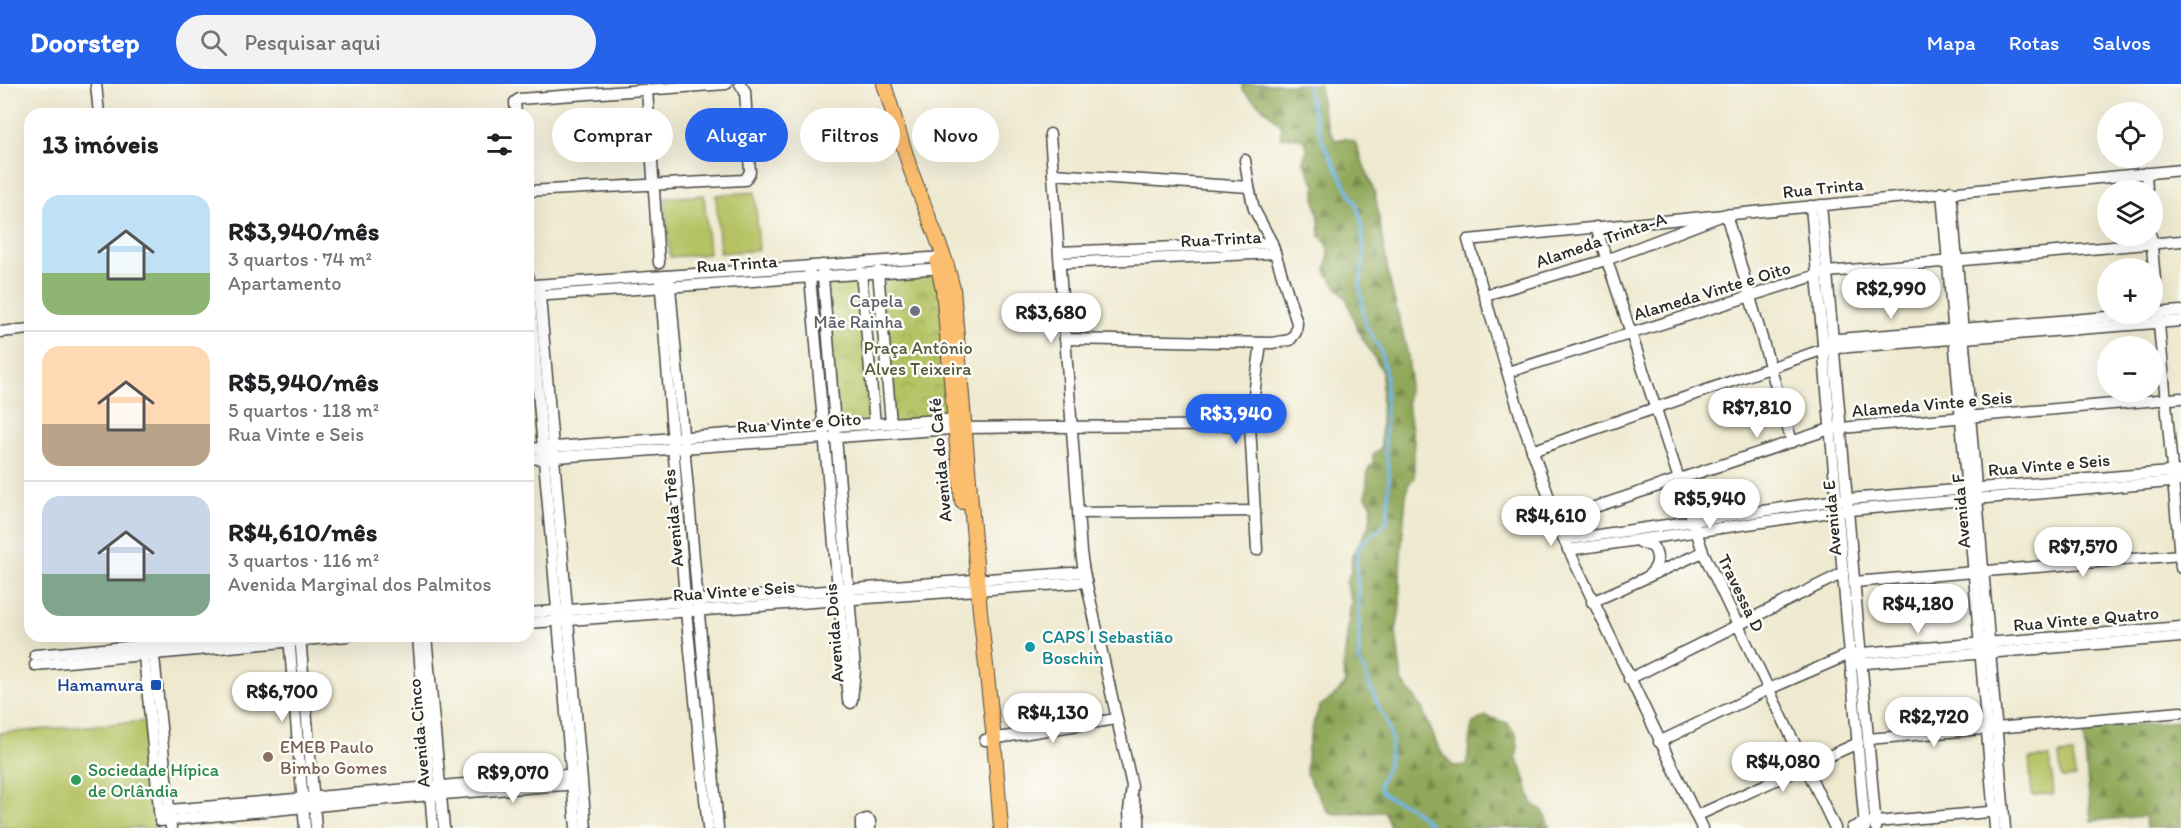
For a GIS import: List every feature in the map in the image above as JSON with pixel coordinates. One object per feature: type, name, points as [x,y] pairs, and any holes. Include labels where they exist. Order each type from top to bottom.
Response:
[{"type":"main road","name":"Avenida do Café","points":[[884,84],[942,263],[943,290],[960,424],[989,739],[1001,828]]},
{"type":"main road","name":"Avenida do Café","points":[[989,739],[993,828]]},
{"type":"street","points":[[96,84],[98,108]]},
{"type":"street","points":[[516,108],[515,102],[519,99],[726,84]]},
{"type":"street","points":[[534,191],[745,180],[750,172],[745,91],[740,84]]},
{"type":"street","points":[[647,90],[659,263]]},
{"type":"street","points":[[1050,134],[1078,513],[1085,577],[1116,719],[1127,756],[1132,796],[1129,811],[1134,827]]},
{"type":"street","points":[[1065,339],[1261,343],[1288,341],[1295,335],[1297,319],[1282,279],[1274,248],[1255,212],[1245,160]]},
{"type":"street","name":"Rua Trinta","points":[[1485,295],[1468,240],[2181,170]]},
{"type":"street","points":[[2146,173],[2146,180]]},
{"type":"street","points":[[1053,174],[1249,187]]},
{"type":"street","name":"Avenida F","points":[[1946,192],[1998,808],[1995,828]]},
{"type":"street","name":"Avenida E","points":[[1816,205],[1835,429],[1854,582],[1856,659],[1870,822]]},
{"type":"street","points":[[1726,214],[1792,442]]},
{"type":"street","name":"Alameda Trinta-A","points":[[1485,295],[1606,260],[1726,214]]},
{"type":"street","name":"Travessa D","points":[[1596,227],[1703,552],[1835,828]]},
{"type":"street","name":"Alameda Vinte e Oito","points":[[2163,240],[2181,241]]},
{"type":"street","name":"Alameda Vinte e Oito","points":[[1508,372],[1822,274],[2097,246]]},
{"type":"street","name":"Rua Trinta","points":[[1059,257],[1274,248]]},
{"type":"street","name":"Rua Trinta","points":[[534,291],[942,263]]},
{"type":"street","name":"Rua Trinta","points":[[822,270],[861,272],[942,263]]},
{"type":"street","name":"Avenida Dois","points":[[822,270],[829,431]]},
{"type":"street","name":"Avenida Dois","points":[[810,271],[829,431],[843,594],[848,700],[851,703],[855,681],[843,594]]},
{"type":"street","points":[[878,271],[891,423]]},
{"type":"street","points":[[861,272],[875,424]]},
{"type":"street","name":"Avenida Três","points":[[665,281],[708,828]]},
{"type":"street","points":[[1485,295],[1532,451],[1566,545],[1702,828]]},
{"type":"street","points":[[534,311],[577,779],[586,828]]},
{"type":"street","points":[[2163,317],[2181,311]]},
{"type":"street","points":[[2163,319],[2181,321]]},
{"type":"street","points":[[1532,451],[1771,368],[1828,344],[2097,323]]},
{"type":"street","points":[[2160,324],[2166,399],[2177,476],[2181,568]]},
{"type":"street","points":[[0,332],[24,330]]},
{"type":"street","points":[[1257,550],[1250,425],[1261,343]]},
{"type":"street","name":"Alameda Vinte e Seis","points":[[1556,520],[1835,429],[2181,398]]},
{"type":"street","name":"Rua Vinte e Oito","points":[[829,431],[891,423],[1072,427],[1250,425]]},
{"type":"street","name":"Rua Vinte e Oito","points":[[534,450],[548,452],[829,431],[960,424]]},
{"type":"street","name":"Rua Vinte e Oito","points":[[534,457],[548,452]]},
{"type":"street","name":"Rua Vinte e Seis","points":[[1566,545],[1843,505],[2177,476]]},
{"type":"street","name":"Avenida E","points":[[1843,505],[1843,573],[1856,659]]},
{"type":"street","points":[[1078,513],[1255,511]]},
{"type":"street","name":"Rua Vinte e Seis","points":[[1566,545],[1622,543],[1695,527]]},
{"type":"street","points":[[1622,543],[1642,542],[1655,549],[1658,556],[1657,564],[1653,572],[1644,579]]},
{"type":"street","points":[[1592,602],[1703,552]]},
{"type":"street","points":[[1854,582],[2180,555]]},
{"type":"street","points":[[1629,679],[1843,573]]},
{"type":"street","name":"Rua Vinte e Seis","points":[[534,613],[562,615],[1085,577]]},
{"type":"street","name":"Avenida Três","points":[[692,606],[718,828]]},
{"type":"street","name":"Rua Vinte e Seis","points":[[534,622],[562,615]]},
{"type":"street","name":"Rua Vinte e Quatro","points":[[1985,649],[2181,627]]},
{"type":"street","name":"Rua Vinte e Quatro","points":[[1856,659],[2181,637]]},
{"type":"street","points":[[35,660],[190,642]]},
{"type":"street","points":[[148,646],[222,642]]},
{"type":"street","points":[[295,642],[308,802],[305,828]]},
{"type":"street","name":"Avenida Cinco","points":[[419,642],[435,791],[444,828]]},
{"type":"street","name":"Avenida Cinco","points":[[426,642],[435,791],[433,828]]},
{"type":"street","points":[[148,646],[165,820],[308,802],[577,779]]},
{"type":"street","points":[[1659,742],[1769,690],[1856,659]]},
{"type":"street","points":[[1696,816],[1863,741],[2181,712]]},
{"type":"street","points":[[989,739],[1116,719]]},
{"type":"street","points":[[576,828],[577,779]]},
{"type":"street","points":[[308,802],[316,828]]},
{"type":"street","points":[[1851,828],[1870,822],[1998,808]]},
{"type":"street","name":"Avenida F","points":[[1998,808],[2005,828]]},
{"type":"street","points":[[861,828],[861,821],[867,819],[870,821],[870,828]]},
{"type":"green space","points":[[1243,84],[1320,84],[1323,113],[1335,140],[1345,138],[1355,142],[1375,194],[1389,278],[1408,355],[1410,377],[1407,402],[1414,441],[1414,478],[1408,485],[1406,496],[1400,567],[1400,608],[1396,632],[1402,681],[1421,706],[1439,749],[1453,766],[1466,765],[1473,723],[1486,716],[1507,723],[1516,734],[1518,746],[1516,758],[1522,769],[1532,803],[1543,811],[1550,828],[1390,828],[1385,812],[1335,814],[1328,812],[1306,773],[1308,747],[1320,706],[1346,683],[1343,670],[1351,600],[1346,582],[1351,571],[1352,556],[1370,524],[1372,505],[1366,497],[1368,469],[1373,463],[1373,455],[1381,448],[1382,370],[1358,331],[1347,300],[1326,270],[1329,254],[1327,244],[1320,236],[1315,185],[1303,160],[1307,145],[1304,140],[1292,137],[1280,138],[1282,127],[1243,90]]},
{"type":"green space","points":[[755,192],[759,250],[720,253],[716,195]]},
{"type":"green space","points":[[704,195],[709,254],[670,257],[665,198]]},
{"type":"green space","name":"Praça Antônio Alves Teixeira","points":[[939,267],[954,419],[891,423],[878,271]]},
{"type":"green space","name":"Praça Antônio Alves Teixeira","points":[[861,272],[875,424],[834,426],[822,275]]},
{"type":"green space","name":"Sociedade Hípica de Orlândia","points":[[147,721],[158,828],[0,828],[0,733]]},
{"type":"green space","points":[[2181,721],[2181,828],[2146,828],[2145,816],[2091,821],[2083,729]]},
{"type":"green space","points":[[2073,754],[2075,777],[2062,778],[2059,755]]},
{"type":"green space","points":[[2050,757],[2054,794],[2032,795],[2029,759]]},
{"type":"waterway","points":[[1307,84],[1323,143],[1357,206],[1361,220],[1364,255],[1360,284],[1363,313],[1366,326],[1381,351],[1386,376],[1385,450],[1389,472],[1388,517],[1384,525],[1359,546],[1356,563],[1359,659],[1386,719],[1392,740],[1388,766],[1380,783],[1380,790],[1388,797],[1409,806],[1435,828]]},
{"type":"place","name":"Capela Mãe Rainha","points":[[915,311]]},
{"type":"place","name":"CAPS I Sebastião Boschin","points":[[1030,647]]},
{"type":"place","name":"Hamamura","points":[[156,685]]},
{"type":"place","name":"EMEB Paulo Bimbo Gomes","points":[[268,757]]},
{"type":"place","name":"Sociedade Hípica de Orlândia","points":[[76,780]]}]
